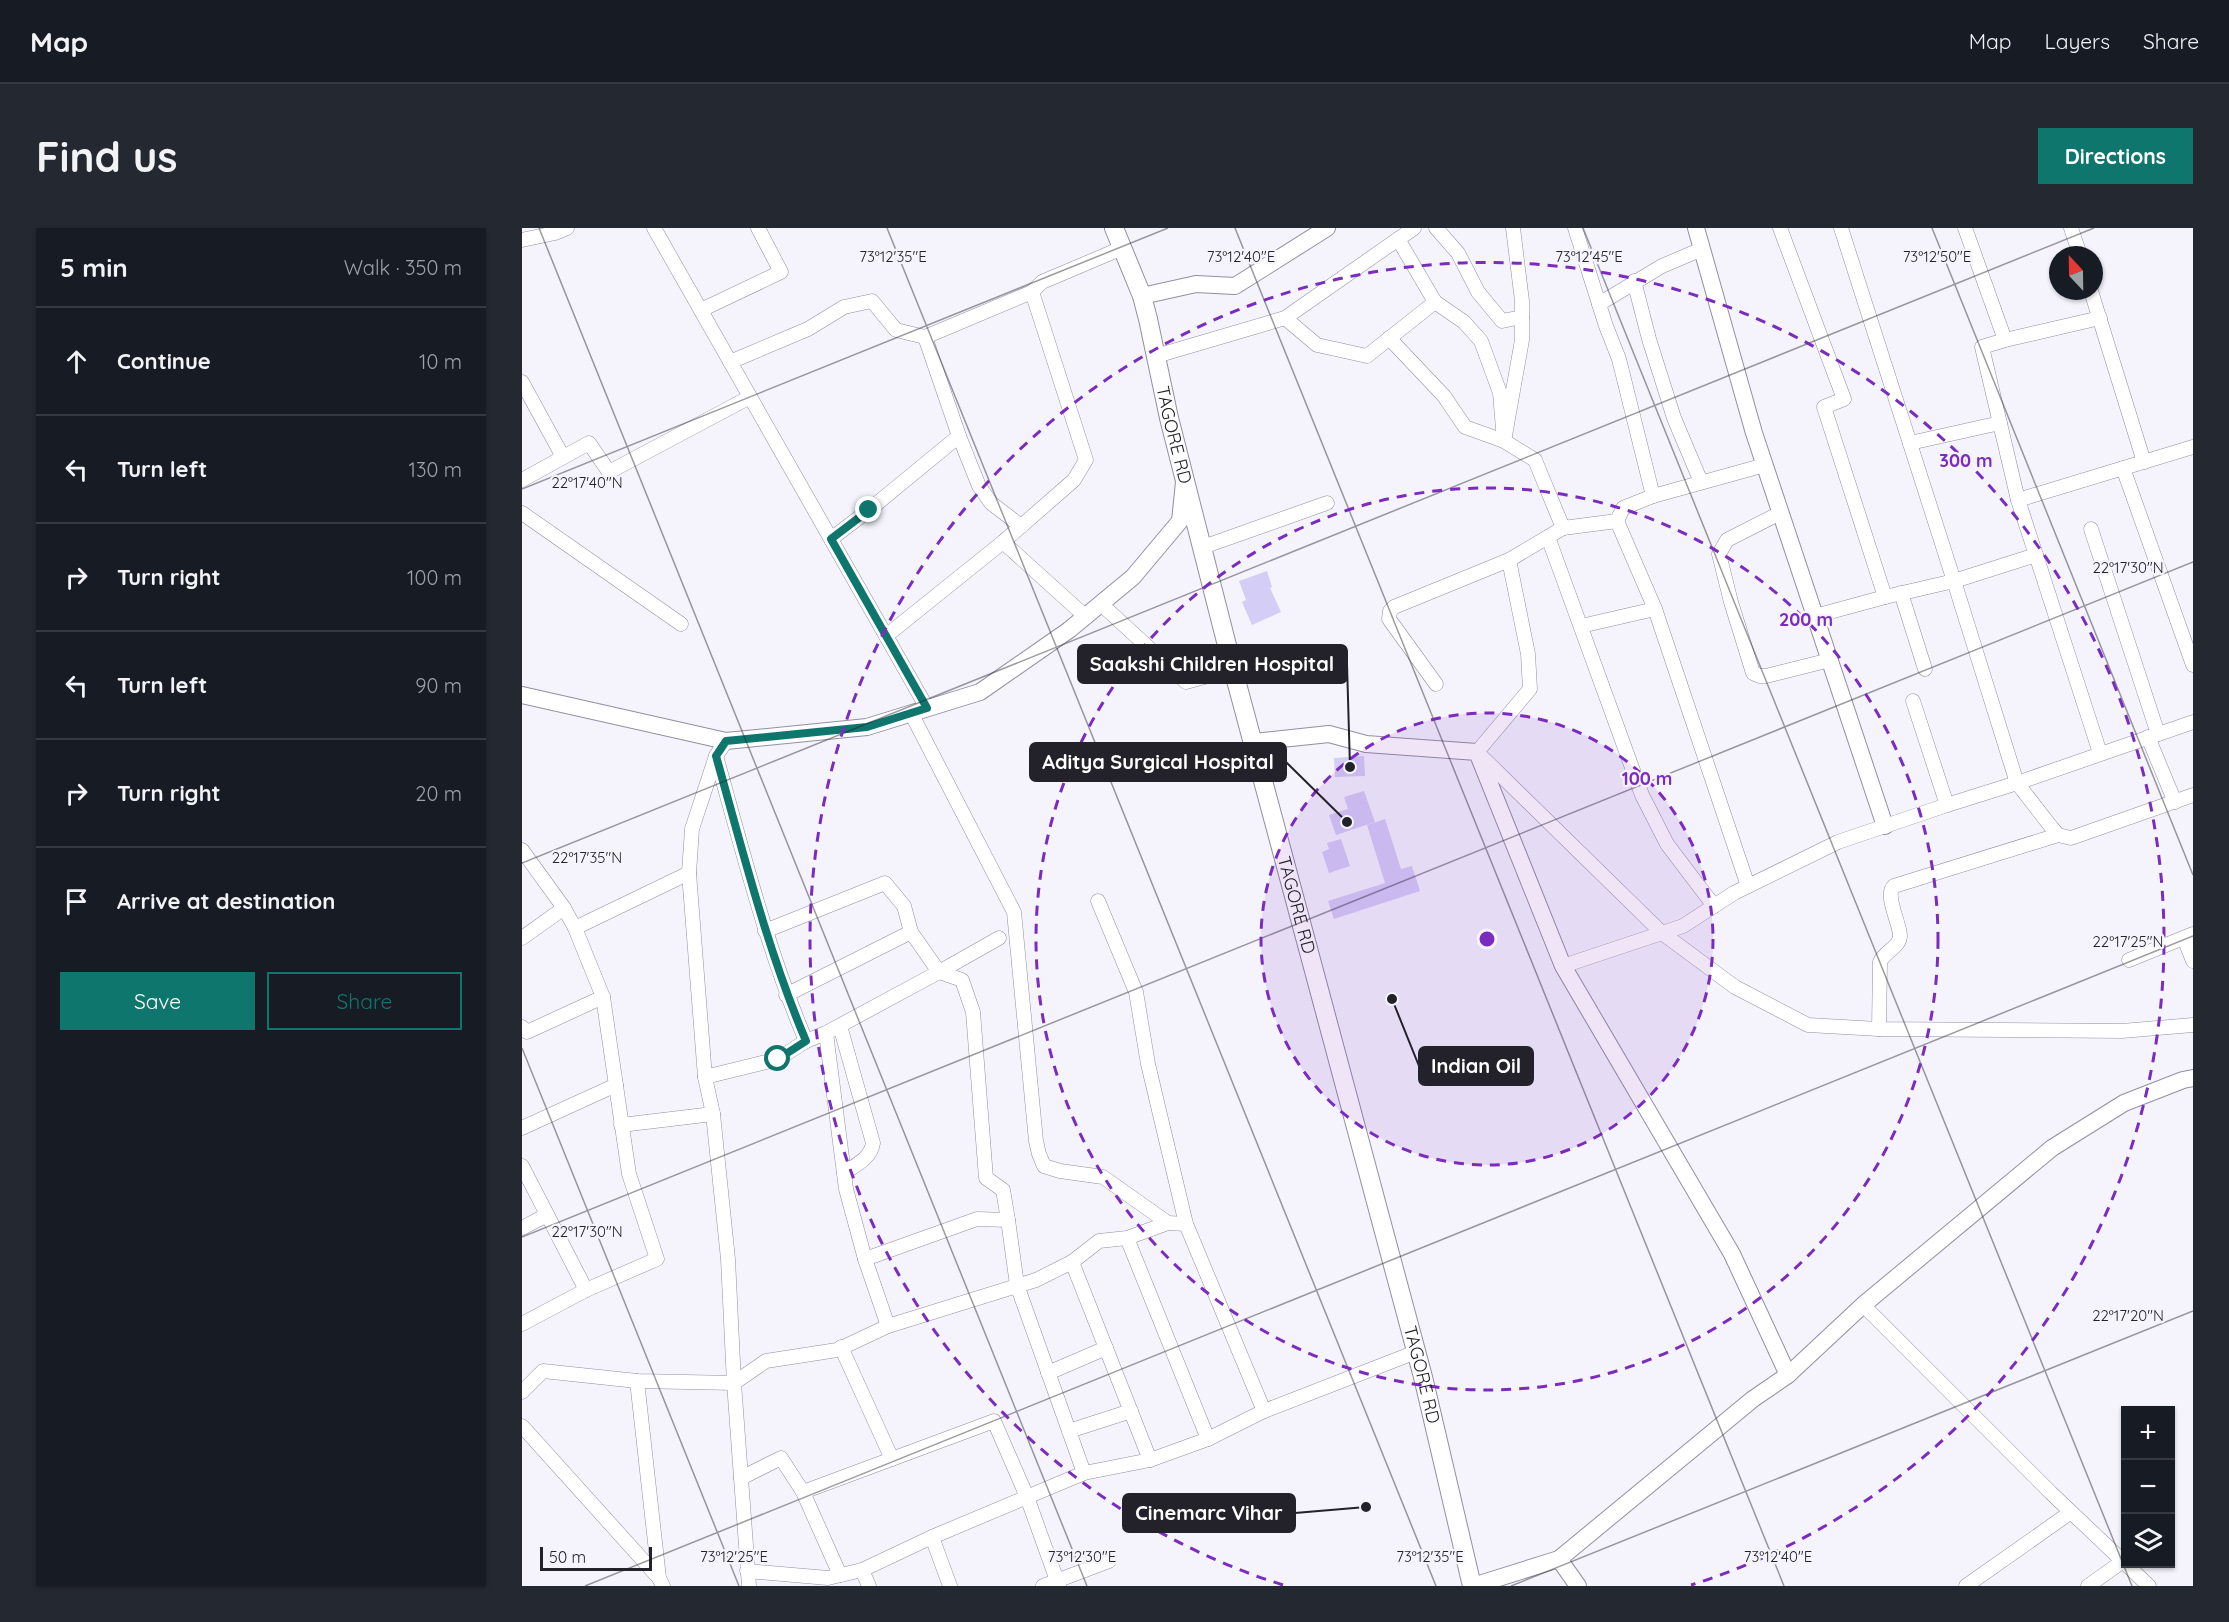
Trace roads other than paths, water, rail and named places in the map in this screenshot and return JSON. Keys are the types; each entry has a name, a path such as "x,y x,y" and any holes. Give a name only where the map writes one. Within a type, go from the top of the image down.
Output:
{"main road":[{"name":"TAGORE RD","path":"1114,228 1142,296 1169,418 1233,669 1416,1352 1472,1586"}],"street":[{"path":"522,240 567,228"},
{"path":"654,228 886,636 1014,912 1036,1141 1044,1166 1060,1171 1103,1177 1168,1223"},
{"path":"701,310 781,272 758,228"},
{"path":"1142,296 1196,284 1235,286 1328,228"},
{"path":"1156,356 1285,318 1414,228"},
{"path":"1436,228 1458,253 1478,292 1502,321 1522,317"},
{"path":"1504,441 1522,340 1522,301 1513,228"},
{"path":"1575,228 1619,359 1653,496"},
{"path":"1696,228 1780,513 1885,826"},
{"path":"1780,228 1844,399 1824,407 1885,597"},
{"path":"1841,228 2017,783 2058,834 2071,838 2193,795"},
{"path":"1965,228 2005,340"},
{"path":"2071,228 2077,246"},
{"path":"1398,239 1435,302 1464,322 1481,341 1500,393 1504,441"},
{"path":"730,363 807,329 844,307 872,301 896,330 925,337 1032,292 1042,282 1122,248"},
{"path":"1599,304 1662,266 1702,249"},
{"path":"1634,281 1649,339 1674,418 1701,483"},
{"path":"886,636 1004,542 1074,480 1086,460 1032,292"},
{"path":"2094,300 2144,462"},
{"path":"1285,318 1317,345 1367,356 1435,302"},
{"path":"2100,318 1982,347 2018,500 2100,753"},
{"path":"925,337 979,486 991,502 1021,526"},
{"path":"1389,338 1444,396 1465,427 1504,441 1535,460 1563,528"},
{"path":"522,382 563,457"},
{"path":"522,480 589,443 609,472 750,397"},
{"path":"1910,443 2000,423"},
{"path":"831,539 959,436"},
{"path":"2018,500 2193,447"},
{"path":"1748,886 1655,609 1617,521 1623,508 1653,496 1765,465"},
{"path":"2123,468 2193,665"},
{"path":"522,695 726,741 867,727 980,692 1086,616 1133,577 1180,521 1185,477"},
{"path":"1203,548 1327,503"},
{"path":"522,513 681,624"},
{"path":"1780,513 1727,540 1719,554 1753,673 1766,676 1830,660"},
{"path":"1436,684 1389,619 1390,611 1394,607 1509,560 1563,528 1617,521"},
{"path":"2091,529 2175,802"},
{"path":"1548,537 1642,795 1667,844 1714,906"},
{"path":"1004,542 1086,616"},
{"path":"1815,616 1954,581 2036,555"},
{"path":"1477,752 1530,689 1528,654 1509,560"},
{"path":"1901,593 1925,669"},
{"path":"1101,604 1186,682 1233,669"},
{"path":"1581,626 1655,609"},
{"path":"1913,701 1947,804"},
{"path":"1563,966 1683,926 1748,886 1838,842 2193,722"},
{"path":"1254,742 1329,734 1366,744 1477,752 1662,933 1735,987 1808,1025 1879,1029 2122,1030 2193,1025"},
{"path":"726,741 716,756 692,829 689,873 705,1077 712,1114 728,1259 734,1383 749,1586"},
{"path":"1477,752 1563,966 1732,1254 1788,1375"},
{"path":"716,756 765,931 786,994 806,1041"},
{"path":"1879,1029 1880,962 1882,956 1897,944 1900,937 1889,894 1890,890 1894,886 2058,834"},
{"path":"522,850 564,908 575,928 603,997 629,1174 657,1259 586,1290 522,1324"},
{"path":"575,928 689,873"},
{"path":"765,931 885,883 904,906 911,932 939,972 962,980 973,1012 986,1178 1003,1190 1017,1285 1084,1473"},
{"path":"1098,901 1136,992 1148,1064 1186,1224 1264,1411"},
{"path":"522,938 564,908"},
{"path":"786,994 911,932"},
{"path":"2129,960 2189,936 2193,961"},
{"path":"705,1077 778,1059 806,1041 840,1026 999,938"},
{"path":"524,1031 603,997"},
{"path":"840,1026 873,1143 872,1150 867,1156 844,1173"},
{"path":"826,1033 846,1190 888,1326"},
{"path":"1472,1586 1559,1559 1753,1399 1788,1375 1863,1305 2052,1148 2124,1104 2193,1078"},
{"path":"522,1128 616,1085"},
{"path":"621,1125 712,1114"},
{"path":"522,1166 586,1290"},
{"path":"522,1228 547,1215"},
{"path":"866,1259 977,1219 1008,1220"},
{"path":"522,1392 543,1371 637,1381 734,1383 766,1361 837,1350 888,1326 1036,1280 1072,1262 1099,1240 1127,1238 1168,1223 1186,1224"},
{"path":"1127,1238 1208,1439"},
{"path":"1072,1262 1150,1460"},
{"path":"1863,1305 2121,1559"},
{"path":"841,1347 892,1459"},
{"path":"1048,1373 1106,1348"},
{"path":"747,1571 828,1578 862,1570 932,1537 1084,1473 1150,1460 1208,1439 1264,1411 1416,1352"},
{"path":"637,1381 661,1582"},
{"path":"1069,1431 1131,1411"},
{"path":"803,1492 994,1420 1027,1497 1052,1584 1109,1560"},
{"path":"522,1425 661,1582"},
{"path":"741,1478 781,1458 803,1492 840,1575"},
{"path":"1966,1586 2071,1512"},
{"path":"932,1537 950,1586"},
{"path":"1559,1559 1578,1586"},
{"path":"2088,1586 2121,1562"},
{"path":"2130,1568 2149,1586"},
{"path":"862,1570 868,1586"}],"place":[{"name":"Saakshi Children Hospital","path":"1350,767"},
{"name":"Aditya Surgical Hospital","path":"1347,822"},
{"name":"Indian Oil","path":"1392,999"},
{"name":"Cinemarc Vihar","path":"1366,1507"}]}
